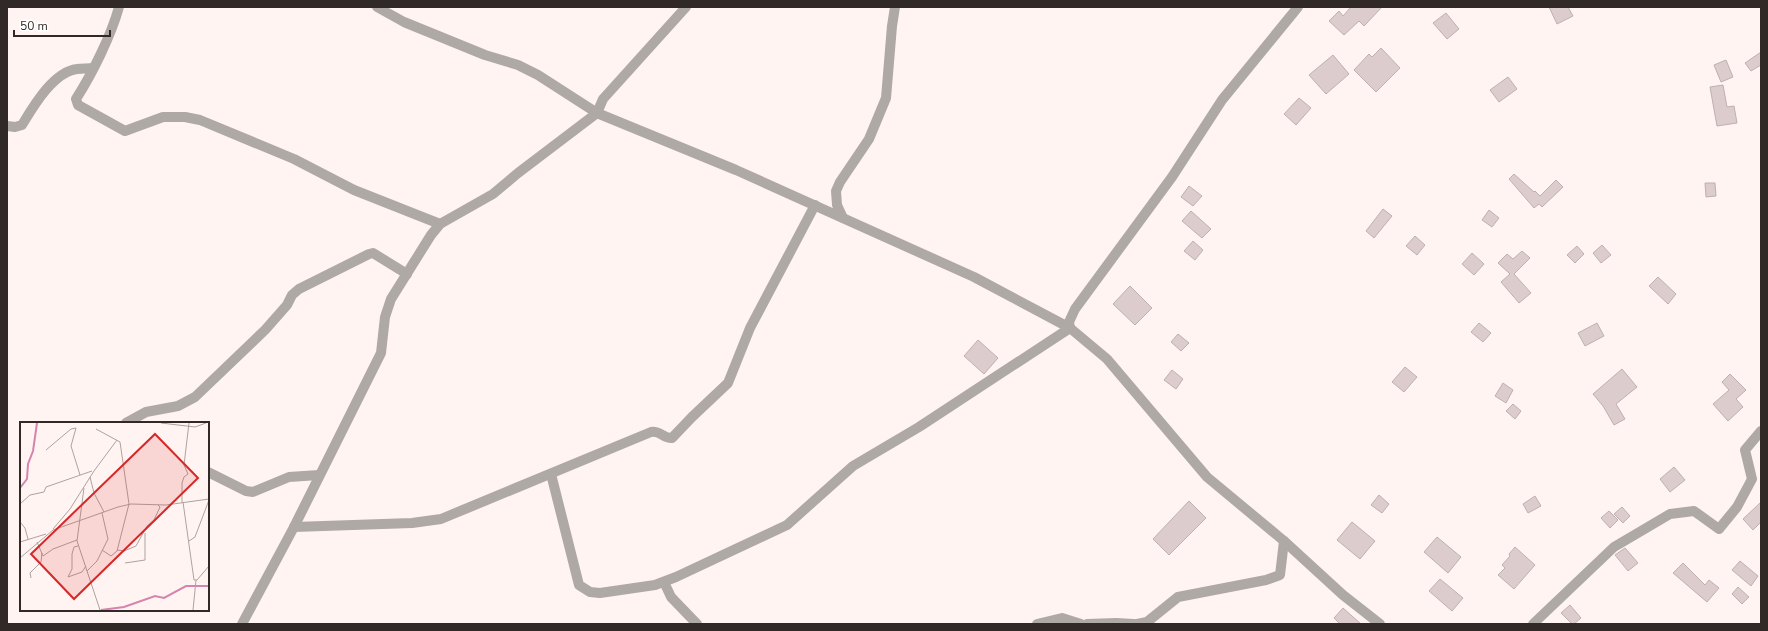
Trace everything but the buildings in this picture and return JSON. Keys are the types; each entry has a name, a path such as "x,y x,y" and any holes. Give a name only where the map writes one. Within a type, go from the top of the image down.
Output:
{"street":[{"path":"119,7 115,22 90,76 76,99 78,105 122,130 128,130 163,117 185,116 200,120 294,159 354,190 440,224"},
{"path":"377,7 404,22 485,54 518,65 538,75 598,113 736,170 974,277 1070,328 1107,359 1207,477 1284,540 1343,595 1380,624"},
{"path":"242,624 294,527 381,353 385,316 391,299 431,235 440,224 493,194 518,173 598,113 603,98 686,7"},
{"path":"843,218 837,205 836,191 840,182 869,139 886,98 895,7"},
{"path":"1070,328 1069,322 1075,309 1172,177 1222,100 1298,7"},
{"path":"7,126 15,127 22,125 42,92 55,81 76,69 93,68"},
{"path":"294,527 412,523 440,519 651,432 659,432 666,437 672,438 728,383 750,328 815,206"},
{"path":"128,422 146,412 178,406 195,397 265,330 287,305 292,295 299,289 373,253 407,274"},
{"path":"550,474 579,585 590,592 600,593 616,592 664,582 787,526 853,466 919,427 1070,328"},
{"path":"1533,624 1614,547 1670,514 1694,512 1719,530 1737,507 1752,479 1745,450 1761,431"},
{"path":"209,472 246,491 253,492 289,477 319,475"},
{"path":"1087,624 1116,622 1135,624 1147,622 1178,598 1280,576 1284,540"},
{"path":"664,582 671,597 697,624"},
{"path":"1037,624 1062,618 1081,624"}]}
